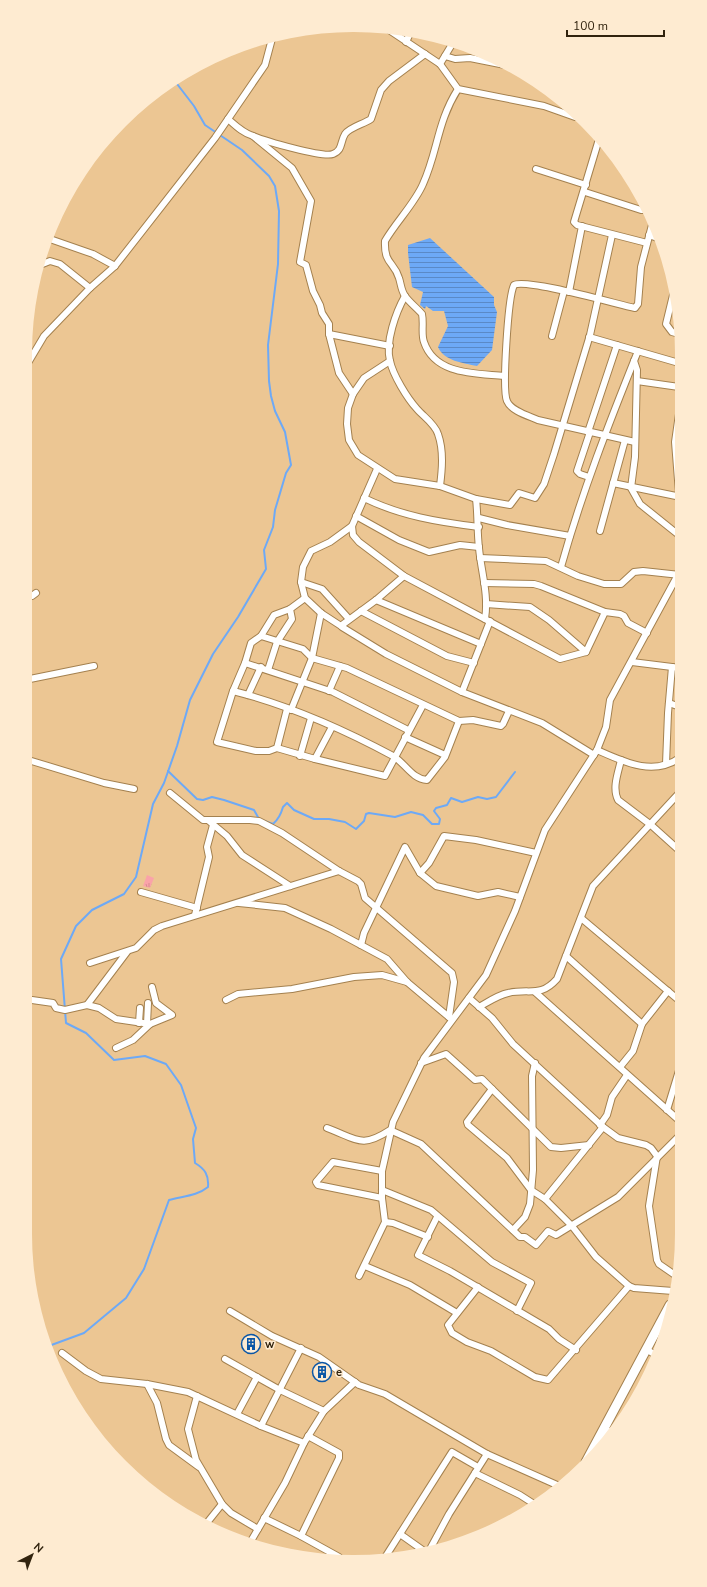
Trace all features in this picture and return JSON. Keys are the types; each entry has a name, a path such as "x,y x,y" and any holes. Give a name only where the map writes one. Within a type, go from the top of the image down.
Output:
{"street":[{"path":"396,35 440,64 458,89 563,110"},
{"path":"406,42 408,37"},
{"path":"32,356 44,336 90,288 115,266 215,138 265,65 271,43"},
{"path":"440,64 450,47"},
{"path":"253,136 326,156 332,154 340,148 344,135 348,131 371,119 381,90 425,54"},
{"path":"445,56 455,59 470,58 489,62"},
{"path":"458,89 448,104 442,118 431,165 423,186 385,240 387,260 399,277 405,296 422,314 424,341 439,364 448,368 504,376"},
{"path":"228,119 240,129 253,136 292,168 311,201 300,262 306,265 313,291 322,313 329,324 329,334 339,373 353,394"},
{"path":"597,145 574,219 577,225 647,243"},
{"path":"536,169 641,210"},
{"path":"552,336 567,291 582,226"},
{"path":"635,442 538,420 525,415 508,405 504,392 504,376 514,285 517,283 567,291 635,308 637,306 641,267 651,229"},
{"path":"390,361 364,378 353,394 348,408 349,440 358,455 395,479 440,486 476,499 510,505 518,493 533,498 537,497 544,484 554,454 589,337 599,300 612,234"},
{"path":"649,235 653,237"},
{"path":"53,240 93,254 115,266"},
{"path":"45,263 50,261 60,264 90,288"},
{"path":"405,296 396,316 390,346 390,361 409,398 438,434 443,463 440,486"},
{"path":"671,304 666,324 674,333"},
{"path":"329,334 390,346"},
{"path":"589,337 675,362"},
{"path":"589,477 580,474 577,471 617,345"},
{"path":"561,567 589,477 638,351"},
{"path":"634,361 637,370 637,381 635,442 631,488 640,504 675,532"},
{"path":"637,381 675,386"},
{"path":"600,531 625,440"},
{"path":"378,469 352,526 353,535 359,542 404,576 560,660 586,652 605,612"},
{"path":"612,483 675,496"},
{"path":"364,498 402,514 436,522 479,527"},
{"path":"462,692 481,644 487,620 479,547 479,518 476,499"},
{"path":"356,516 399,540 429,552 460,545 479,547"},
{"path":"479,518 513,526 570,536"},
{"path":"352,526 330,542 310,551 303,567 301,582 305,598 320,613 386,654 462,692 548,726 596,753 636,766 666,764 675,761"},
{"path":"480,558 546,562 591,580 604,584 616,585 621,584 634,572 675,573"},
{"path":"341,626 376,600 404,576"},
{"path":"359,1276 385,1222 382,1198 382,1171 390,1130 422,1063 451,1018 469,998 486,975 520,897 548,823 596,753 606,727 610,700 675,580"},
{"path":"301,582 322,589 349,619"},
{"path":"484,583 534,584 605,612 620,614 624,616 628,623 647,633"},
{"path":"32,596 36,593"},
{"path":"305,598 290,608 274,615 265,627 261,636 251,643 245,663 233,691 218,742 256,751 269,751 277,748 300,756 385,776 408,730 423,705"},
{"path":"376,600 481,644"},
{"path":"486,604 530,608 549,620 586,652"},
{"path":"268,670 277,642 292,619 290,608"},
{"path":"361,611 447,656 474,662"},
{"path":"277,748 289,710 312,658 320,613"},
{"path":"261,636 303,649 312,658 340,666 458,721 473,720 500,726 503,724 509,711"},
{"path":"632,662 675,667"},
{"path":"245,663 329,691 408,730"},
{"path":"32,679 94,666"},
{"path":"329,691 340,666"},
{"path":"666,764 672,667"},
{"path":"248,695 261,668"},
{"path":"233,691 248,695 332,727 394,757 421,780 427,780 445,755 458,721"},
{"path":"669,703 675,705"},
{"path":"300,756 311,718"},
{"path":"315,759 332,727"},
{"path":"405,737 445,755"},
{"path":"621,760 616,795 618,800 651,824 675,846"},
{"path":"32,761 104,784 134,789"},
{"path":"170,793 227,836 242,855 290,886"},
{"path":"479,1007 509,993 535,992 549,988 557,978 592,886 675,798"},
{"path":"211,823 244,819 258,821 282,833 361,884 365,898 452,973 454,982 451,1018"},
{"path":"195,916 209,857 207,847 211,823"},
{"path":"420,873 429,863 444,836 476,840 536,853"},
{"path":"361,945 364,933 404,847 407,848 420,873 430,883 439,888 478,896 498,892 520,897"},
{"path":"90,963 127,952 140,946 154,930 162,926 339,871"},
{"path":"141,892 197,908"},
{"path":"236,903 285,908 331,929 361,945 387,959 407,982 451,1018"},
{"path":"581,918 675,997"},
{"path":"87,1005 127,952"},
{"path":"566,956 642,1024"},
{"path":"226,1000 238,994 292,989 354,977 382,975 407,982"},
{"path":"116,1048 133,1040 148,1024 172,1015 156,1003 152,987"},
{"path":"620,1068 633,1051 642,1024 668,991"},
{"path":"535,992 675,1117"},
{"path":"469,998 496,1022 513,1044 602,1126 618,1138 646,1145 658,1156"},
{"path":"32,1000 53,1003 56,1008 65,1010 87,1005 99,1008 116,1019 148,1024"},
{"path":"148,1003 148,1024"},
{"path":"139,1023 140,1008"},
{"path":"422,1063 446,1054 475,1080 482,1079 551,1147 555,1148 589,1145"},
{"path":"513,1230 529,1211 533,1170 532,1076 535,1063"},
{"path":"545,1199 589,1145 602,1126 612,1097 627,1075"},
{"path":"667,1110 675,1085"},
{"path":"492,1089 466,1124 507,1158 531,1190 545,1199 572,1226 596,1257 629,1286 634,1288 670,1291"},
{"path":"327,1128 364,1142 375,1140 390,1130"},
{"path":"390,1130 421,1144 513,1230 520,1236 525,1237 536,1245 548,1231 556,1235 618,1197 675,1140"},
{"path":"658,1156 650,1196 650,1216 658,1262 672,1274"},
{"path":"382,1171 333,1162 316,1182 318,1185 382,1198"},
{"path":"382,1190 431,1210 437,1217 492,1262 531,1283 517,1311"},
{"path":"437,1217 428,1238 418,1255 478,1287 549,1329 559,1339 576,1350"},
{"path":"385,1222 393,1223 428,1238"},
{"path":"365,1266 410,1284 456,1313"},
{"path":"478,1287 448,1325 452,1333 467,1342 491,1351 544,1380 551,1378 629,1286"},
{"path":"230,1311 272,1336 301,1348 327,1362 355,1382 385,1394 487,1454 555,1484"},
{"path":"595,1445 664,1316"},
{"path":"262,1426 301,1348"},
{"path":"647,1348 653,1352"},
{"path":"62,1353 86,1371 101,1379 147,1384 179,1390 197,1396 262,1426 304,1443"},
{"path":"225,1359 280,1390 324,1410"},
{"path":"237,1414 257,1377"},
{"path":"252,1538 288,1477 304,1443 324,1410 355,1382"},
{"path":"147,1384 157,1403 166,1439 169,1445 200,1468"},
{"path":"197,1396 188,1429 200,1468 222,1504 231,1513 258,1529"},
{"path":"603,1430 607,1431"},
{"path":"301,1536 340,1458 339,1453 308,1436"},
{"path":"388,1553 452,1452 477,1470 531,1502"},
{"path":"432,1545 449,1514 487,1454"},
{"path":"209,1521 222,1504"},
{"path":"264,1518 334,1554"},
{"path":"400,1534 420,1548"}],"green space":[{"path":"147,875 154,878 150,888 143,886"}],"water":[{"path":"430,238 494,297 494,305 497,312 492,350 477,366 454,361 441,352 438,347 448,326 444,311 433,311 426,306 425,309 420,305 423,292 412,287 408,245"}],"waterway":[{"path":"52,1345 84,1333 126,1298 144,1269 169,1200 195,1194 208,1187 206,1173 195,1163 193,1139 196,1128 181,1085 166,1064 145,1056 114,1060 86,1033 66,1023 61,959 76,926 92,910 124,894 136,877 153,804 164,783 177,746 190,700 213,654 238,617 266,569 264,550 273,527 275,510 286,473 291,465 285,432 275,411 269,381 268,345 278,264 279,211 275,186 269,176 242,150 205,125 194,106 177,84"},
{"path":"168,771 197,799 203,800 212,797 224,800 254,810 259,819 273,824 287,803 294,810 314,819 329,819 345,822 356,829 364,821 366,814 369,813 395,817 411,812 423,815 432,824 439,824 440,819 434,811 436,808 447,805 451,798 462,802 478,797 487,799 496,797 515,772"}],"place":[{"name":"w","path":"251,1344"},
{"name":"e","path":"322,1372"}]}
